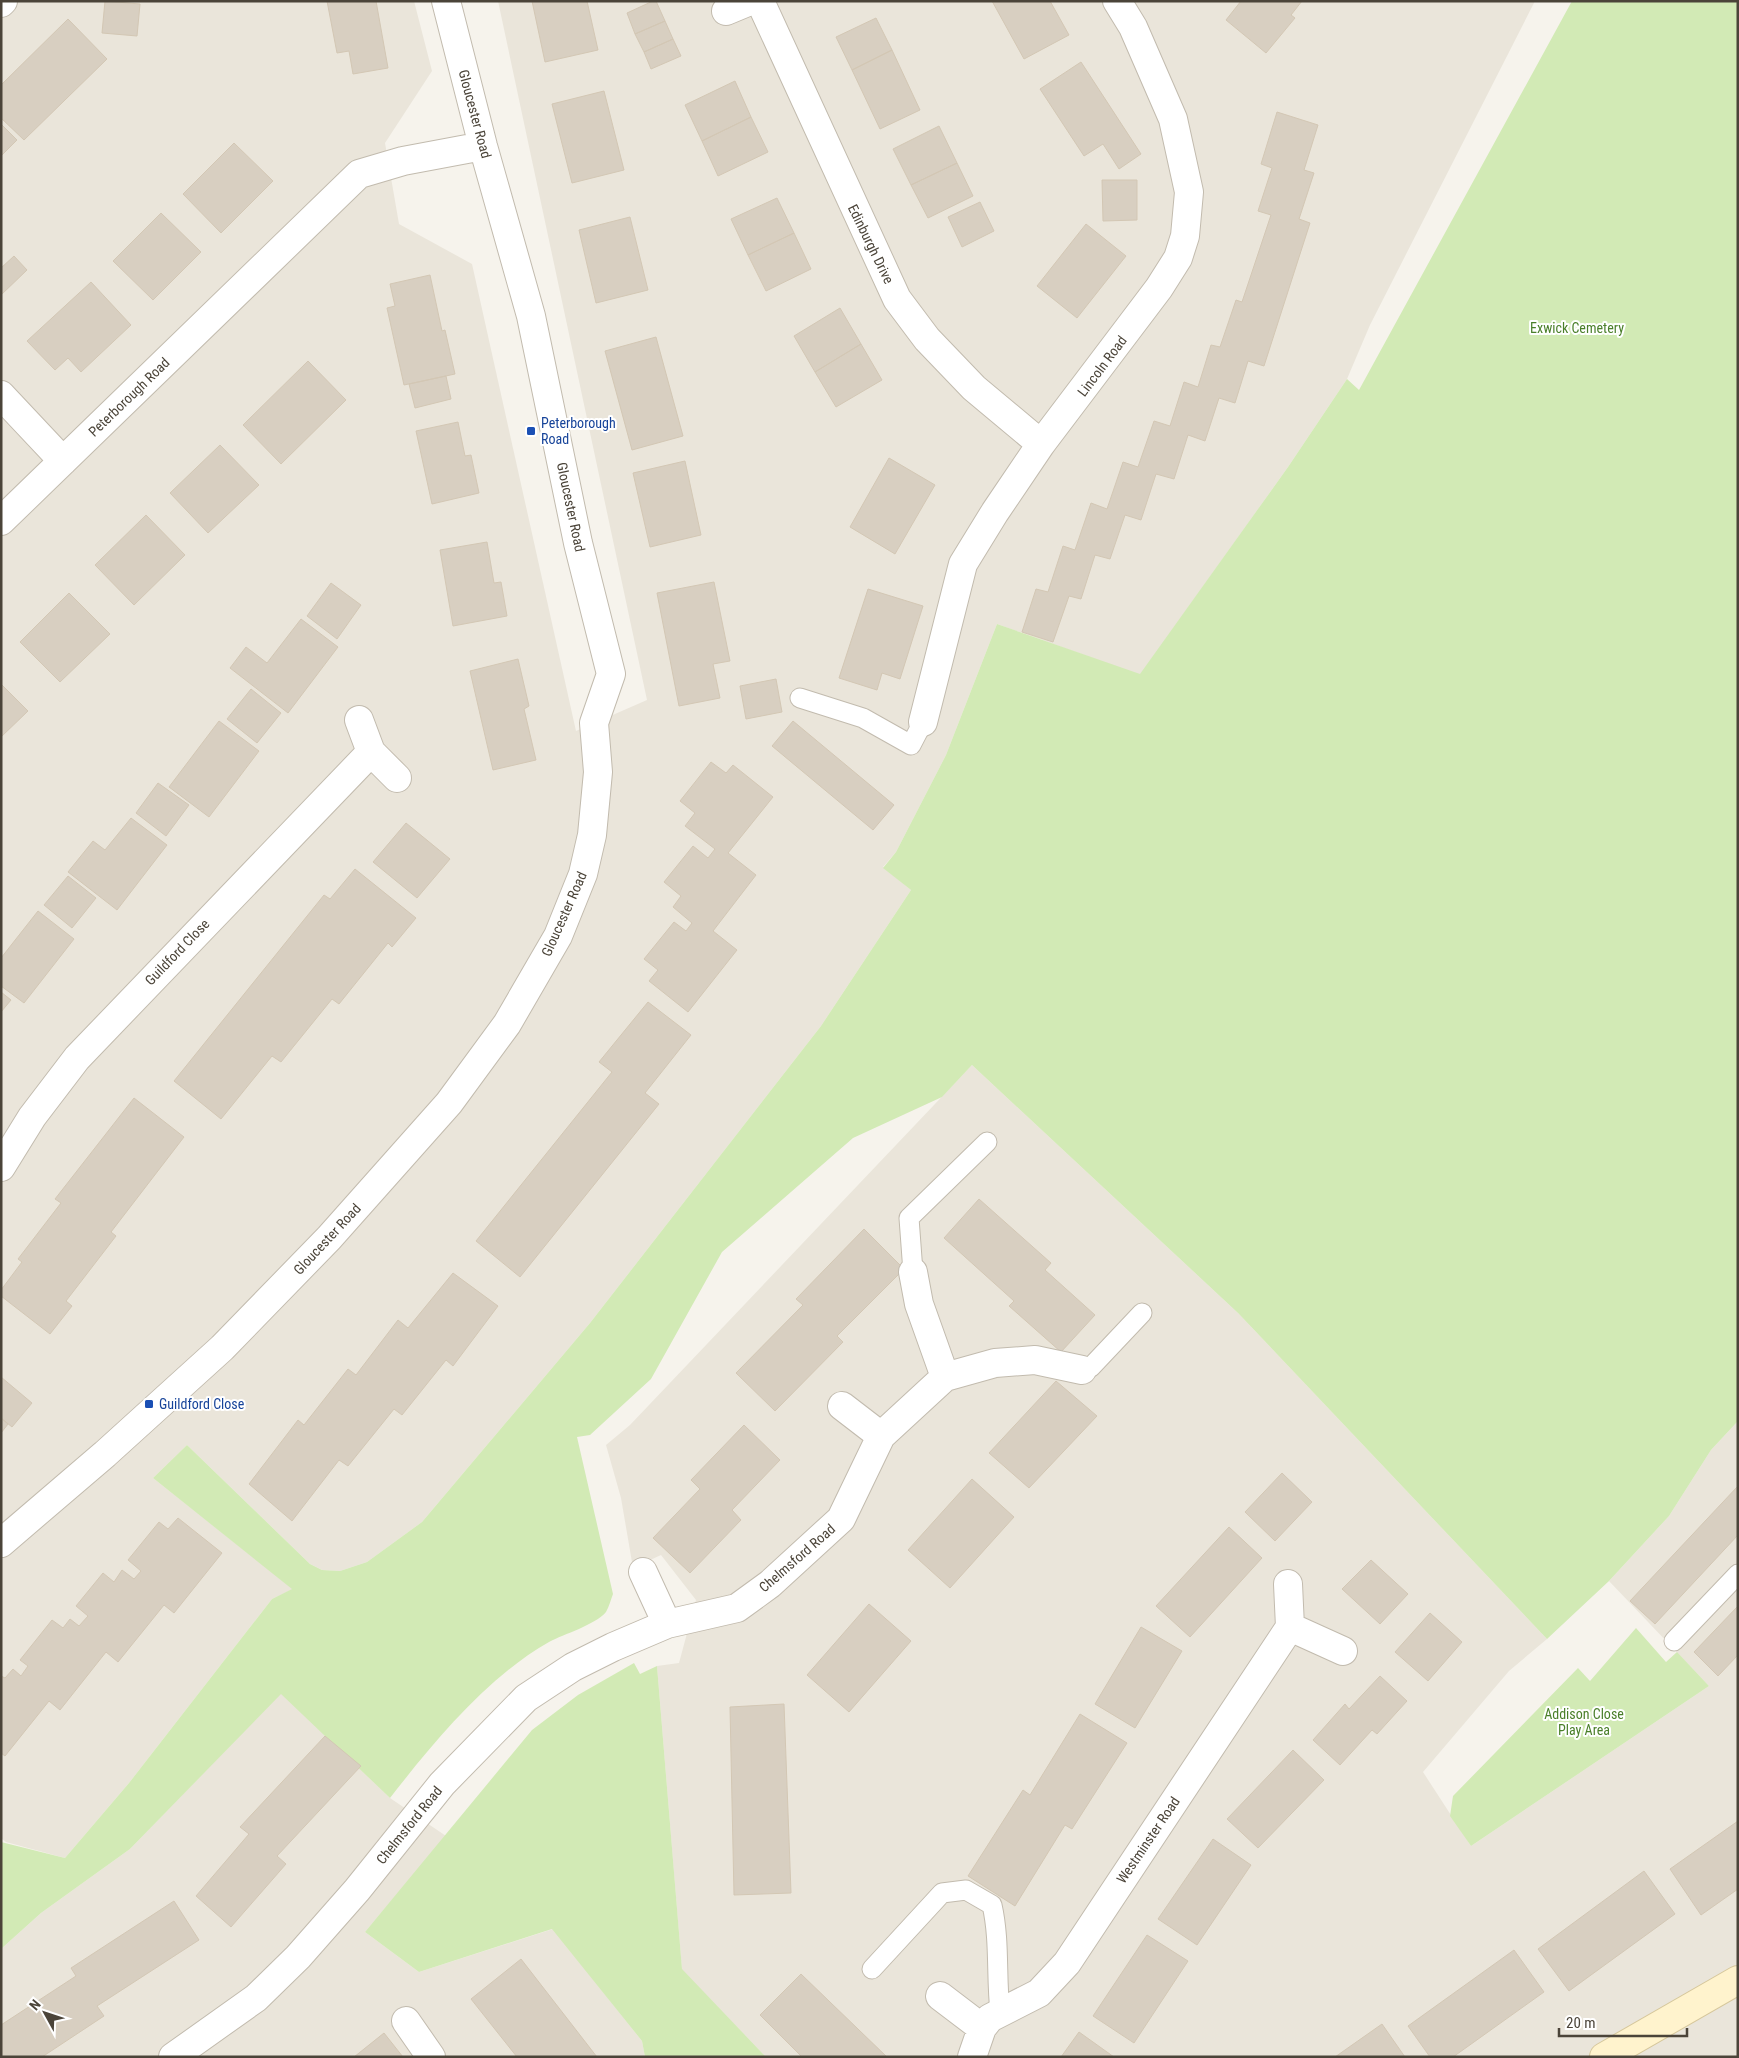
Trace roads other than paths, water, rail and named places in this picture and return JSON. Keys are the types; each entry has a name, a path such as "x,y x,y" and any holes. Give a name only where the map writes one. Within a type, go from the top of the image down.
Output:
{"street":[{"name":"Gloucester Road","path":"1,1543 119,1442 222,1348 330,1238 449,1103 507,1024 558,936 583,874 592,835 598,772 594,723 611,674 578,543 531,316 483,146 446,1"},
{"name":"Edinburgh Drive","path":"760,1 897,299 927,339 974,388 1041,444"},
{"name":"Lincoln Road","path":"923,722 963,564 995,512 1041,444 1088,385 1160,288 1178,258 1185,236 1189,192 1173,119 1133,27 1117,1"},
{"name":"Peterborough Road","path":"1,521 359,174 403,161 483,146"},
{"path":"1,396 63,461"},
{"path":"359,720 371,752 397,778"},
{"name":"Guildford Close","path":"1,1167 32,1117 77,1058 371,752"},
{"path":"913,1272 919,1304 945,1377"},
{"name":"Chelmsford Road","path":"173,2057 256,1998 298,1957 357,1890 442,1784 526,1698 573,1668 605,1651 667,1624 737,1608 770,1584 841,1519 881,1436 945,1377 995,1363 1035,1360 1082,1370"},
{"path":"842,1406 881,1436"},
{"path":"642,1572 667,1624"},
{"path":"1288,1584 1290,1628 1342,1651"},
{"name":"Westminster Road","path":"991,2020 1040,1993 1068,1963 1290,1628"},
{"path":"1604,2057 1738,1980"},
{"path":"940,1996 991,2020 972,2057"},
{"path":"406,2021 431,2057"}],"lane":[{"path":"800,698 863,718 911,745 923,722"},
{"path":"913,1272 909,1218 987,1142"},
{"path":"1082,1370 1091,1367 1142,1313"},
{"path":"1674,1641 1738,1574"},
{"path":"872,1969 942,1893 966,1890 992,1905 998,1929 996,1976 991,2020"}],"place":[{"name":"Peterborough Road","path":"531,431"},
{"name":"Guildford Close","path":"149,1404"}],"park label":[{"name":"Exwick Cemetery","path":"1577,328"},
{"name":"Addison Close Play Area","path":"1584,1722"}]}
